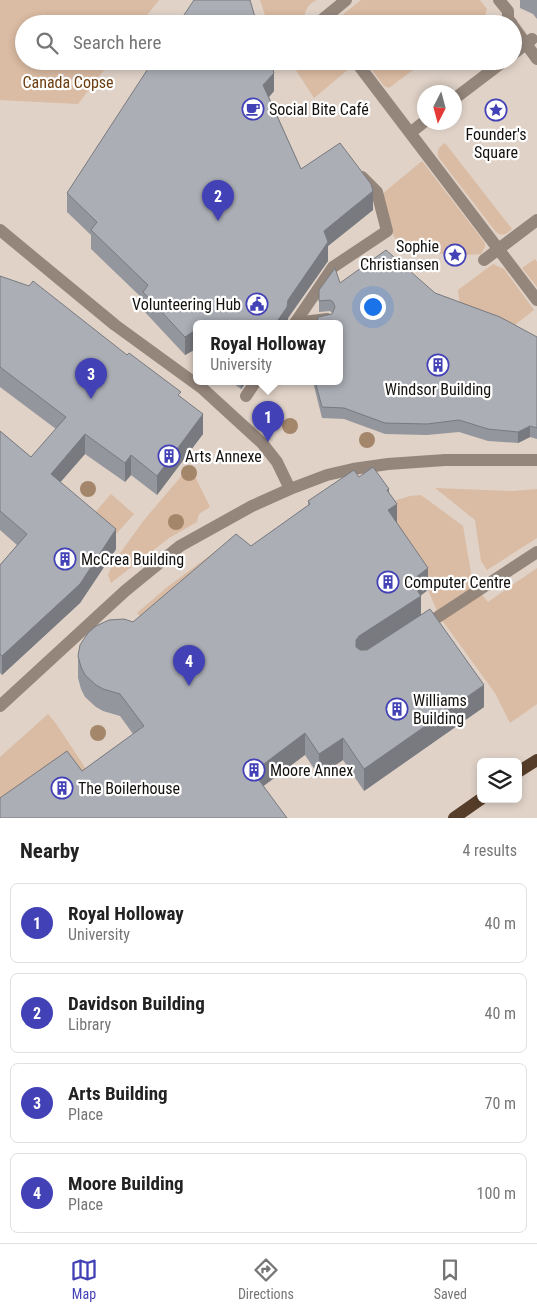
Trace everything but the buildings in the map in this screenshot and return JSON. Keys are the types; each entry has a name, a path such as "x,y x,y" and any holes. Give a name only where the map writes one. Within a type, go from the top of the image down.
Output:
{"main road":[{"path":"522,769 537,760"},
{"path":"454,818 477,802"}],"street":[{"path":"328,15 346,0"},
{"path":"499,0 508,11 508,15"},
{"path":"522,35 529,42 537,59"},
{"path":"522,47 529,42"},
{"path":"358,70 410,132 537,300"},
{"path":"462,93 492,70"},
{"path":"410,132 417,127"},
{"path":"298,320 333,267 360,256 390,236 377,192 362,177"},
{"path":"484,260 537,220"},
{"path":"0,230 115,325 193,382"},
{"path":"319,320 327,319"},
{"path":"198,385 262,443 277,462 290,489"},
{"path":"246,396 253,385"},
{"path":"0,706 125,591 180,546 252,506 327,475 388,464 446,460 537,460"},
{"path":"411,634 537,552"}],"shaded area":[{"path":"0,0 537,0 537,818 0,818"}],"green space":[{"name":"Canada Copse","path":"0,0 159,0 147,15 15,15 15,70 104,70 78,104 0,100"},
{"path":"260,0 317,0 306,9 305,15 265,15"},
{"path":"361,0 480,0 487,9 485,15 342,15"},
{"path":"296,70 348,70 314,98"},
{"path":"372,70 413,70 389,88 384,86"},
{"path":"445,143 512,229 508,232 503,235 496,232 439,158 439,149"},
{"path":"422,161 485,243 481,254 451,256 401,244 394,237 381,195"},
{"path":"535,259 537,262 537,287 522,268"},
{"path":"493,264 504,269 534,310 516,324 514,329 460,307 458,290"},
{"path":"190,466 210,507 199,514 197,522 169,538 111,583 108,575 113,563 144,520"},
{"path":"435,488 513,491 537,489 537,538 487,570 481,561 475,520"},
{"path":"111,494 134,514 109,542 86,523"},
{"path":"421,495 463,526 473,584 488,602 537,568 537,704 510,723 495,693 439,616 428,590 384,504 410,496"},
{"path":"213,553 215,555 146,624 137,613 166,588"},
{"path":"48,714 92,778 0,818 0,757"}],"place":[{"name":"Social Bite Café","path":"253,109"},
{"name":"Founder's Square","path":"496,110"},
{"name":"Davidson Building","path":"218,221"},
{"name":"Sophie Christiansen","path":"455,255"},
{"name":"Volunteering Hub","path":"257,304"},
{"name":"Windsor Building","path":"438,365"},
{"name":"Arts Building","path":"91,399"},
{"name":"Royal Holloway","path":"268,442"},
{"name":"Arts Annexe","path":"169,456"},
{"name":"McCrea Building","path":"65,559"},
{"name":"Computer Centre","path":"388,582"},
{"name":"Moore Building","path":"189,686"},
{"name":"Williams Building","path":"397,709"},
{"name":"Moore Annex","path":"254,770"},
{"name":"The Boilerhouse","path":"62,788"}]}
